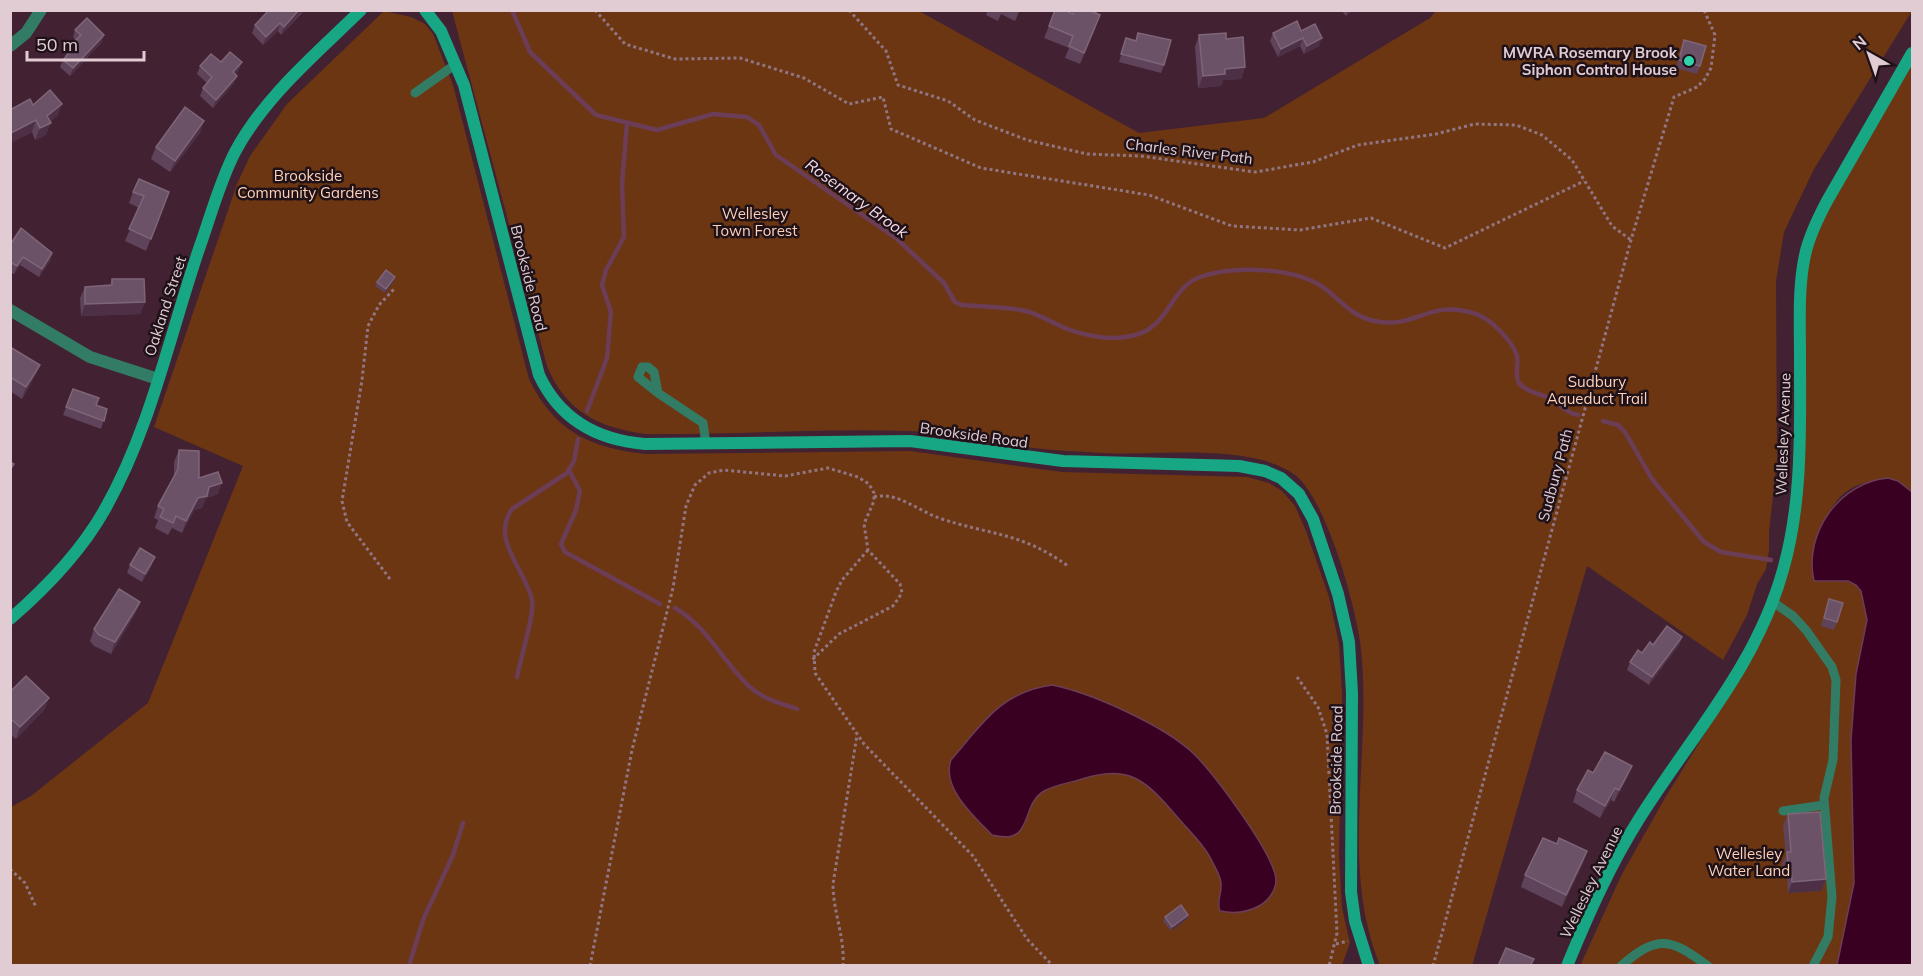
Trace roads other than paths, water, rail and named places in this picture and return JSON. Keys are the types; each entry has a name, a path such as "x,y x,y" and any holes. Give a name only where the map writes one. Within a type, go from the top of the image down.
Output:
{"street":[{"path":"10,46 26,33 41,10"},
{"name":"Oakland Street","path":"10,619 65,565 105,510 133,449 216,199 237,149 273,98 361,10"},
{"name":"Brookside Road","path":"425,10 441,31"},
{"name":"Brookside Road","path":"436,10 441,31 456,64 469,105 535,362 549,394 576,422 605,437 645,444 924,442 1073,462 1239,466 1265,471 1288,483 1299,494 1312,519 1338,594 1348,634 1352,693 1351,892 1354,921 1369,966"},
{"name":"Wellesley Avenue","path":"1567,966 1594,902 1632,830 1729,690 1750,654 1773,603 1792,534 1800,465 1800,327 1805,256 1814,226 1827,201 1912,53"},
{"path":"10,310 90,357 158,379"}],"lane":[{"path":"415,93 456,64"},
{"path":"658,393 700,420 704,426 706,444"},
{"path":"1773,603 1800,623 1834,673 1833,751 1824,805 1833,897 1827,937 1813,966"},
{"path":"1783,811 1824,805"},
{"path":"1621,966 1649,945 1664,942 1686,950 1708,966"}],"waterway":[{"name":"Rosemary Brook","path":"512,10 530,52 596,115 657,130 713,114 747,117 759,125 776,155 897,239 944,283 955,302 962,305 1027,311 1073,331 1118,338 1140,333 1151,327 1181,291 1200,277 1214,273 1247,270 1283,273 1315,282 1351,311 1364,318 1380,322 1393,323 1446,310 1479,315 1499,330 1510,343 1517,356 1519,383 1578,415"},
{"path":"587,411 607,358 611,312 602,285 606,270 624,237 622,184 627,123"},
{"name":"Rosemary Brook","path":"1603,421 1618,425 1625,432 1652,479 1704,542 1721,552 1771,560"},
{"path":"517,677 529,626 532,600 507,544 506,521 512,509 567,473 574,461 578,439"},
{"path":"569,470 580,491 576,510 561,544 565,552 660,604"},
{"path":"675,608 706,634 750,687 766,698 797,709"},
{"path":"409,966 423,920 453,855 463,823"}],"place":[{"name":"MWRA Rosemary Brook Siphon Control House","path":"1689,61"}],"park label":[{"name":"Brookside Community Gardens","path":"308,184"},
{"name":"Wellesley Town Forest","path":"755,222"},
{"name":"Sudbury Aqueduct Trail","path":"1597,390"},
{"name":"Wellesley Water Land","path":"1749,862"}]}
